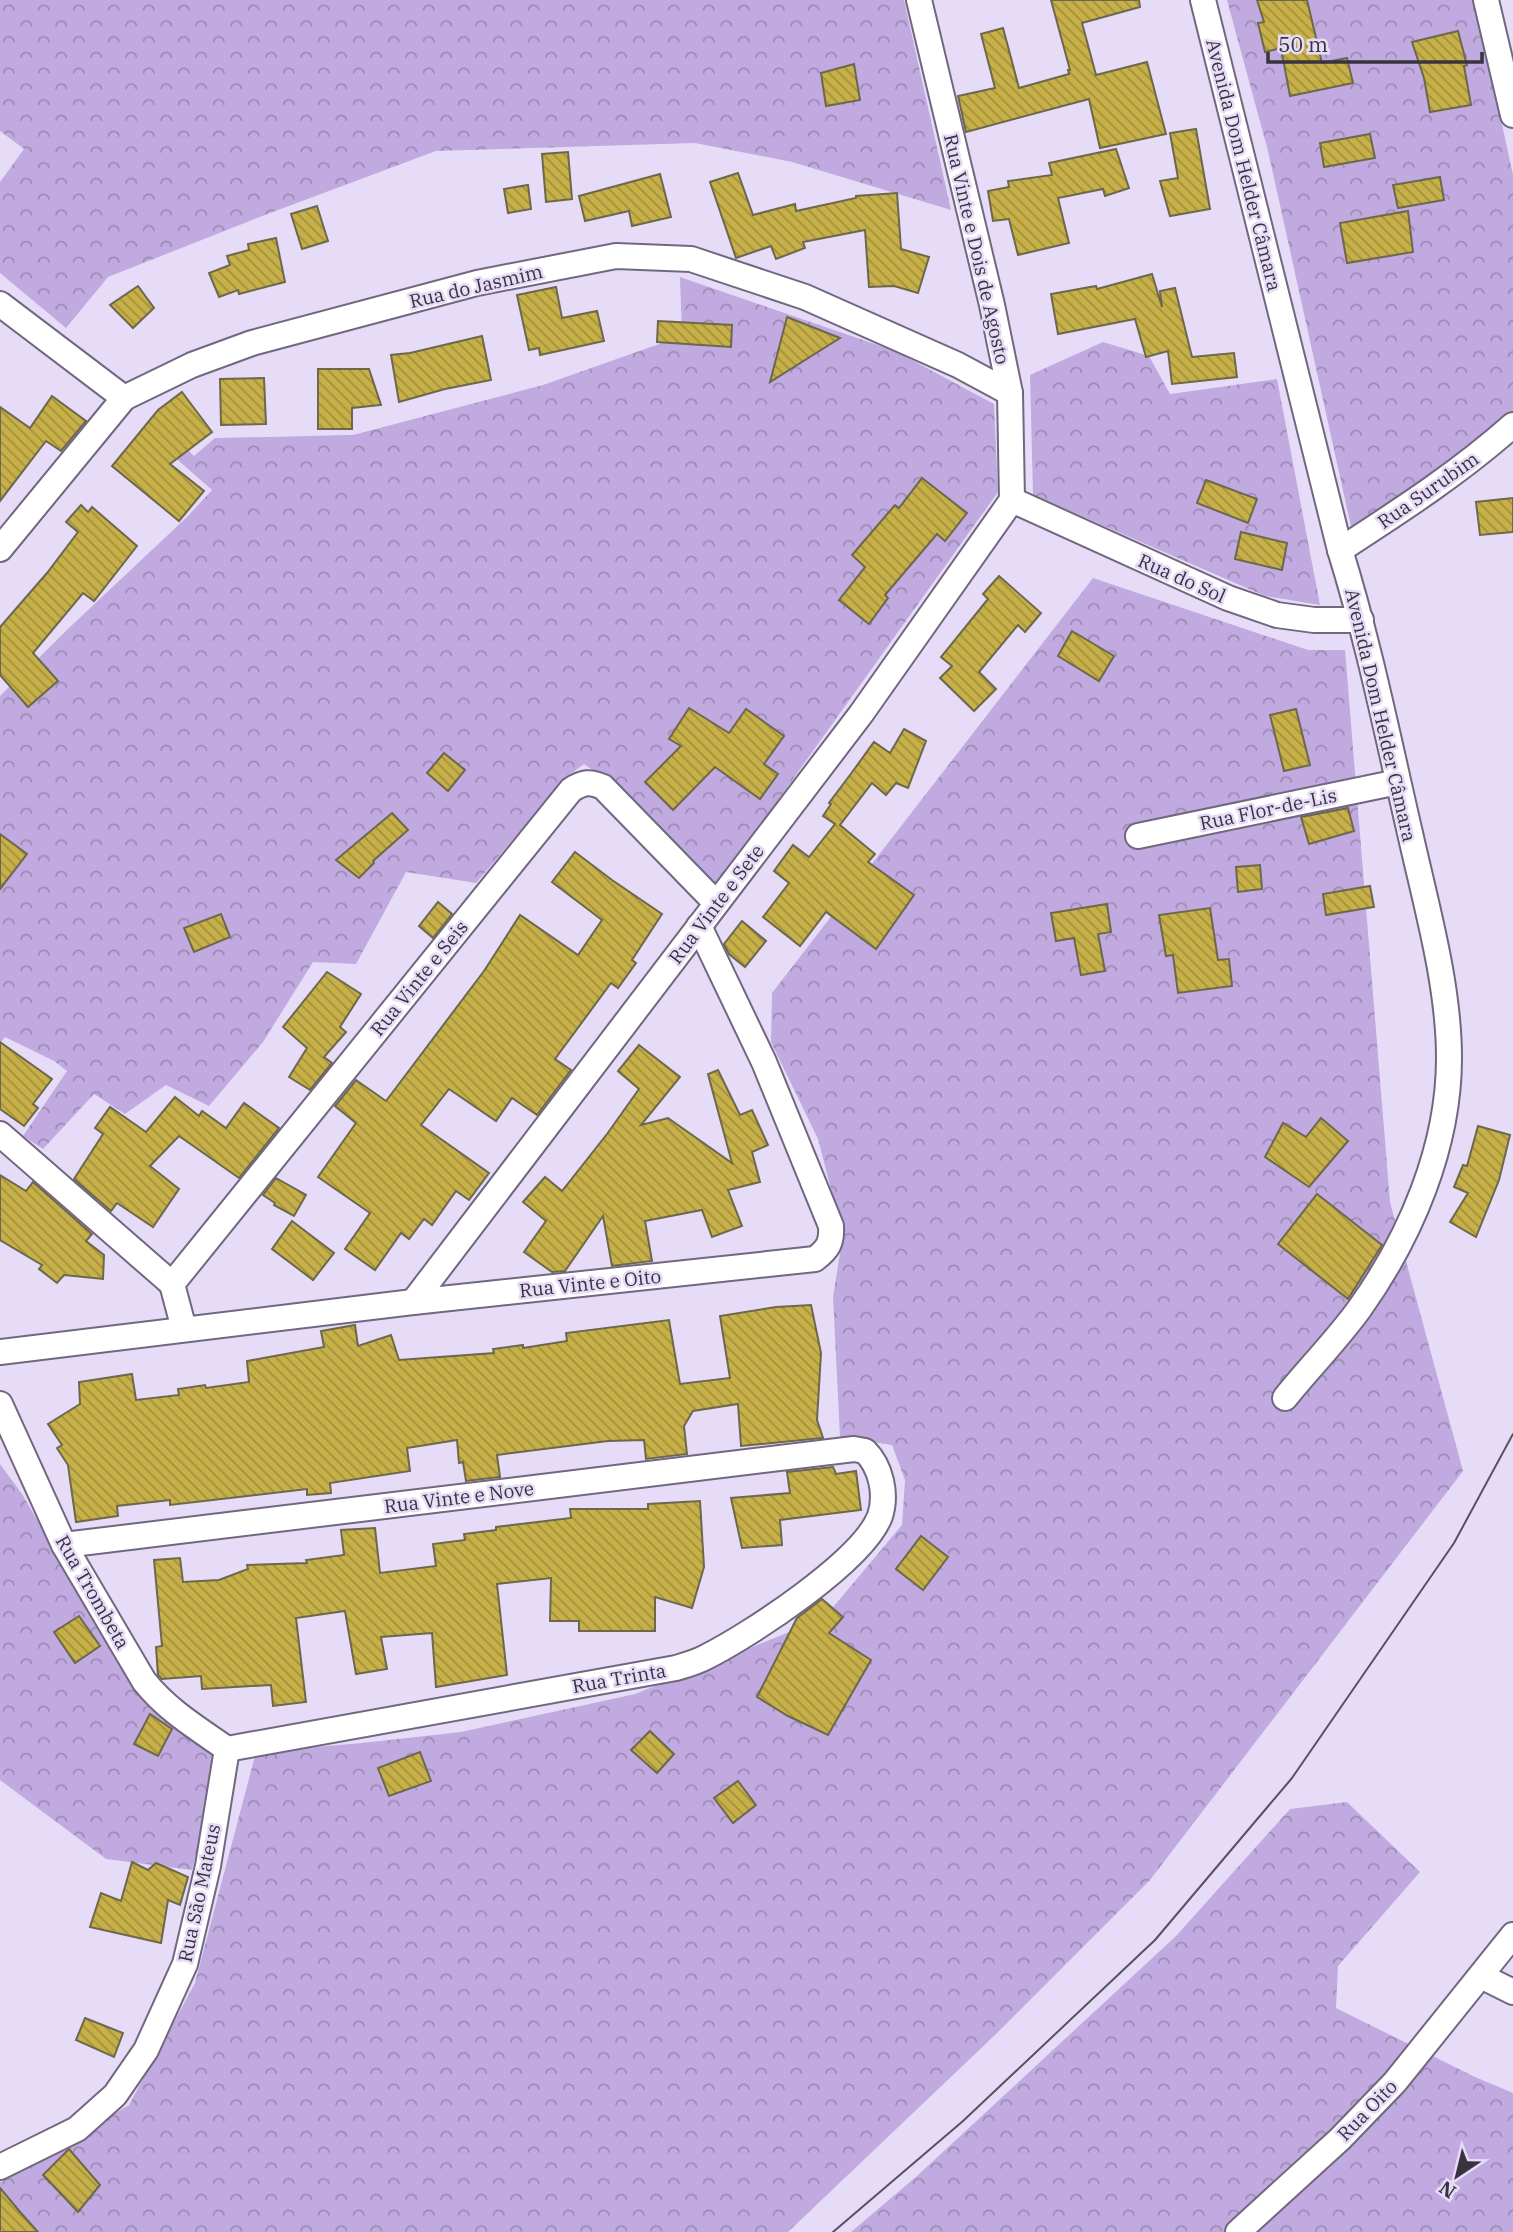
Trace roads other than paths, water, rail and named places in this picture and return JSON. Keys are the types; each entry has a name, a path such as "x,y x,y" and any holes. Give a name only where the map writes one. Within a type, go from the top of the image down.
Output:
{"street":[{"name":"Rua Vinte e Dois de Agosto","path":"919,0 992,304 1010,393 1012,500"},
{"name":"Avenida Dom Helder Câmara","path":"1203,0 1340,550 1362,620 1427,908 1445,1005 1449,1057 1446,1104 1424,1190 1389,1264 1359,1310 1285,1398"},
{"path":"1486,0 1513,115"},
{"name":"Rua do Jasmim","path":"0,549 124,398 192,365 252,342 477,283 617,256 691,259 805,296 958,365 1010,393"},
{"path":"0,304 124,398"},
{"name":"Rua Surubim","path":"1340,550 1438,486 1513,425"},
{"name":"Rua do Sol","path":"1012,500 1228,598 1277,615 1314,621 1362,620"},
{"name":"Rua Vinte e Sete","path":"413,1302 861,714 1012,500"},
{"name":"Rua Vinte e Seis","path":"172,1284 571,790 592,782 603,787 716,903"},
{"name":"Rua Flor-de-Lis","path":"1138,836 1398,782"},
{"name":"Rua Vinte e Oito","path":"0,1352 413,1302 815,1259 826,1251 832,1241 831,1226 764,1062 699,926"},
{"path":"0,1134 172,1284 184,1329"},
{"name":"Rua Trombeta","path":"0,1404 64,1545 144,1681 157,1697 177,1714 228,1749"},
{"name":"Rua Vinte e Nove","path":"64,1545 854,1449"},
{"name":"Rua Trinta","path":"228,1749 676,1668 704,1658 738,1639 806,1592 847,1558 869,1535 879,1518 883,1504 879,1469 865,1451 854,1449"},
{"name":"Rua São Mateus","path":"0,2166 77,2129 115,2095 146,2050 185,1964 208,1866 228,1749"},
{"name":"Rua Oito","path":"1238,2232 1340,2139 1395,2082 1513,1935"},
{"path":"1481,1976 1513,1992"}],"tram line":[{"path":"833,2232 963,2121 1155,1940 1292,1778 1454,1543 1513,1434"}]}
